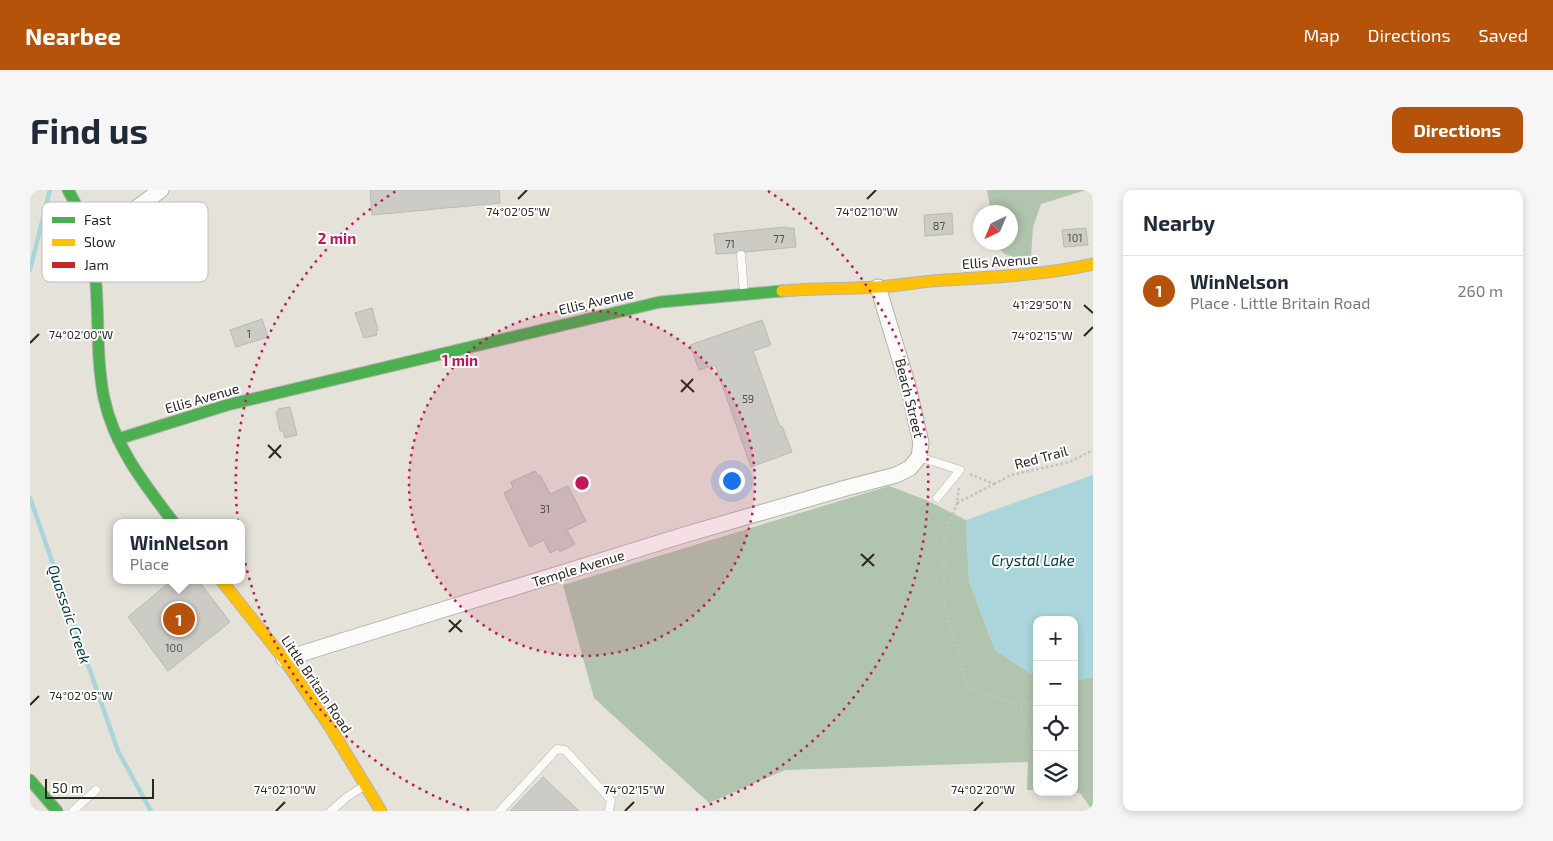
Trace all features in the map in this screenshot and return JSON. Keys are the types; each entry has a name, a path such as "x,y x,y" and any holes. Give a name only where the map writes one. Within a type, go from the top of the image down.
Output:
{"street":[{"path":"145,202 161,190"},
{"name":"Ellis Avenue","path":"118,439 227,405 660,302 744,293 812,288 878,287 919,281 1062,271 1093,264"},
{"path":"96,282 101,379 104,399 118,439 145,484 171,519"},
{"name":"Beach Street","path":"873,481 896,475 910,468 919,457 921,443 908,386 878,287"},
{"name":"Temple Avenue","path":"284,659 684,535 873,481"},
{"name":"Little Britain Road","path":"224,584 284,659 330,727 381,811"},
{"path":"30,780 56,811"}],"lane":[{"path":"741,255 744,293"},
{"path":"919,457 960,470 937,498"},
{"path":"500,811 558,749 565,750 611,800 609,811"},
{"path":"331,811 347,797 366,785"},
{"path":"73,811 96,790"}],"path":[{"name":"Red Trail","path":"957,503 1011,475 1070,462 1093,450"},
{"path":"994,484 960,470 957,503 944,538 944,604 968,688 1020,706 1033,701"},
{"path":"1020,706 1035,751"},
{"path":"1078,791 1093,798"}],"green space":[{"path":"987,190 1086,190 1041,204 1033,227 1031,258 1006,255 1000,250 1018,250 1018,205 990,205"},
{"path":"889,486 926,500 966,520 969,581 995,650 1033,675 1033,790 1027,790 1028,762 785,770 709,803 594,698 563,585"},
{"path":"1093,677 1093,811 1078,793 1078,680"}],"water":[{"name":"Crystal Lake","path":"1093,475 1093,677 1078,680 1078,616 1033,616 1033,675 995,650 969,581 966,520"}],"building":[{"path":"370,190 499,190 500,203 372,215"},
{"path":"952,213 953,234 925,236 924,215"},
{"path":"786,227 794,228 796,247 746,252 740,250 736,253 716,254 714,234"},
{"path":"1086,228 1088,245 1064,247 1062,230"},
{"path":"372,308 378,330 376,331 377,335 364,338 355,313"},
{"path":"262,319 268,337 236,347 230,330"},
{"path":"762,320 771,345 753,351 780,427 782,426 792,452 751,467 715,365 699,370 690,345"},
{"path":"290,407 297,435 285,438 283,431 280,431 276,412 279,411 278,409"},
{"path":"535,471 538,476 540,475 550,494 568,486 586,521 567,530 575,544 560,552 558,549 550,553 544,540 530,547 504,493 513,488 511,482"},
{"path":"167,584 201,584 230,622 168,671 128,617"},
{"path":"543,777 579,811 510,811"}],"waterway":[{"name":"Quassaic Creek","path":"47,202 50,190"},
{"name":"Quassaic Creek","path":"30,270 42,222"},
{"name":"Quassaic Creek","path":"30,498 118,751 151,811"}],"traffic: fast":[{"path":"68,190 75,202"},
{"path":"96,282 101,378 109,416 123,449 132,464 171,519"},
{"path":"118,439 227,405 660,302 782,291"},
{"path":"30,780 57,811"}],"traffic: slow":[{"path":"782,291 865,288 1019,275 1093,264"},
{"path":"224,584 284,659 330,727 381,811"}],"place":[{"name":"WinNelson","path":"179,619"}]}
